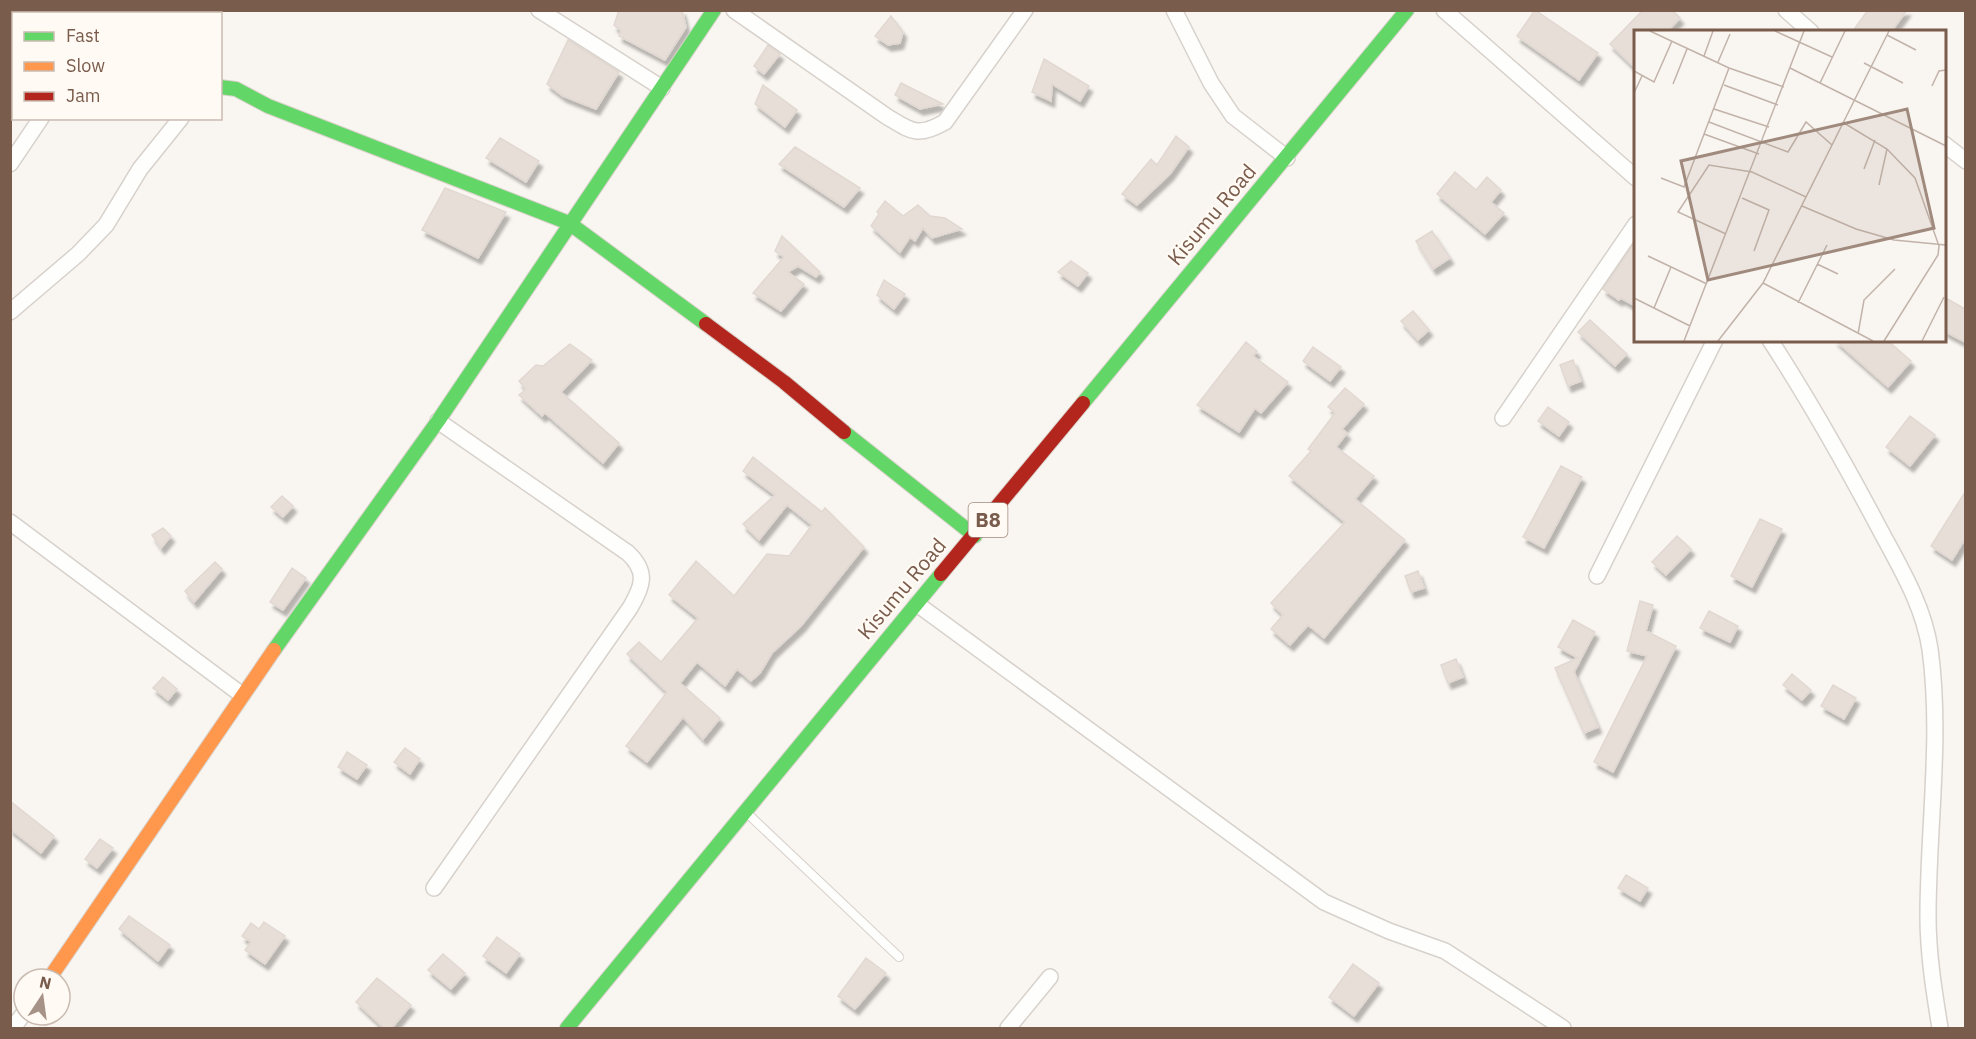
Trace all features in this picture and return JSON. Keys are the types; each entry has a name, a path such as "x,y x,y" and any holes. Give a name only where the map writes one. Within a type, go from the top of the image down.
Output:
{"main road":[{"path":"57,967 242,695 438,422 569,223 714,10"},
{"name":"Kisumu Road","path":"567,1029 1407,10"},
{"path":"222,87 236,89 268,106 569,223 784,382 975,536"}],"street":[{"path":"539,10 662,88"},
{"path":"734,10 886,116 909,130 927,132 945,122 1025,10"},
{"path":"1174,10 1211,83 1233,116 1287,158"},
{"path":"1444,10 1634,177"},
{"path":"1786,10 1809,30"},
{"path":"10,164 40,120"},
{"path":"10,312 78,254 106,225 140,169 179,120"},
{"path":"1946,146 1965,161"},
{"path":"1503,418 1634,225"},
{"path":"1597,576 1714,342"},
{"path":"1771,342 1836,448 1910,585 1924,620 1933,681 1933,793 1928,917 1932,977 1940,1029"},
{"path":"434,888 630,608 639,591 642,578 638,563 628,554 438,422"},
{"path":"10,522 242,695"},
{"path":"917,604 1324,902 1389,931 1445,951 1563,1029"},
{"path":"1008,1029 1050,977"}],"lane":[{"path":"745,811 898,957"}],"building":[{"path":"619,10 682,10 686,27 665,60 619,36 621,31 614,25"},
{"path":"1535,10 1598,53 1579,80 1517,36"},
{"path":"1643,10 1672,10 1680,18 1669,30 1634,30 1634,67 1610,44"},
{"path":"1868,10 1907,10 1892,30 1853,30"},
{"path":"891,16 903,32 900,43 888,45 875,36"},
{"path":"568,40 619,72 596,109 563,96 547,84"},
{"path":"768,45 780,54 764,74 754,66"},
{"path":"1044,59 1089,86 1080,101 1052,84 1051,101 1032,92"},
{"path":"901,83 943,104 920,109 895,95"},
{"path":"763,85 797,110 785,127 755,104"},
{"path":"1176,136 1189,147 1170,174 1137,205 1122,194 1151,159 1157,165"},
{"path":"500,138 539,161 526,182 486,158"},
{"path":"795,147 860,188 844,207 779,164"},
{"path":"1455,172 1476,190 1487,177 1501,190 1491,202 1504,213 1485,234 1437,194"},
{"path":"445,188 506,212 478,258 422,230"},
{"path":"885,201 903,216 918,205 930,216 945,218 962,229 932,238 923,228 915,241 910,237 900,252 871,226"},
{"path":"1432,231 1450,258 1433,269 1416,241"},
{"path":"782,236 820,272 816,277 798,266 788,272 804,284 781,311 753,293 784,257 775,251"},
{"path":"1634,243 1634,305 1621,298 1619,300 1603,289"},
{"path":"1071,261 1088,273 1078,286 1058,272"},
{"path":"884,280 905,294 894,309 877,295"},
{"path":"1946,298 1965,309 1965,342 1946,332"},
{"path":"1413,311 1429,330 1418,340 1401,321"},
{"path":"1590,320 1627,354 1615,366 1578,332"},
{"path":"1246,342 1257,351 1253,356 1288,382 1261,413 1255,408 1239,432 1197,405"},
{"path":"1837,342 1889,342 1911,361 1888,387"},
{"path":"570,344 592,360 561,392 619,443 603,463 545,413 542,416 519,395 526,389 519,381 536,365 543,366"},
{"path":"1313,347 1341,367 1330,381 1303,361"},
{"path":"1573,360 1581,381 1568,386 1560,365"},
{"path":"1345,388 1364,404 1342,429 1347,433 1336,447 1374,476 1355,499 1405,540 1324,638 1308,625 1290,645 1271,629 1283,615 1271,603 1345,522 1289,476 1311,451 1308,449 1335,413 1328,407"},
{"path":"1548,407 1569,422 1559,436 1538,421"},
{"path":"1910,416 1935,435 1910,466 1886,447"},
{"path":"753,457 822,512 825,508 864,547 801,626 772,653 760,673 751,681 737,669 725,686 697,662 680,683 720,718 703,739 683,717 647,762 626,746 667,692 627,654 639,642 661,662 698,618 669,595 696,561 734,596 767,554 789,556 812,525 787,505 759,540 743,524 775,495 743,471"},
{"path":"1561,466 1582,477 1544,548 1523,537"},
{"path":"1965,492 1965,539 1952,560 1931,546"},
{"path":"282,496 293,506 283,517 271,507"},
{"path":"1760,519 1782,529 1752,587 1731,576"},
{"path":"163,528 171,536 161,548 152,535"},
{"path":"1677,536 1691,549 1666,575 1652,562"},
{"path":"215,562 222,569 194,602 185,591"},
{"path":"292,568 306,578 283,610 270,602"},
{"path":"1418,571 1424,588 1411,592 1405,576"},
{"path":"1640,601 1653,605 1646,631 1676,646 1613,772 1594,762 1647,656 1627,651"},
{"path":"1709,611 1738,626 1730,642 1700,628"},
{"path":"1573,620 1595,632 1574,672 1598,727 1584,733 1555,668 1578,658 1558,647"},
{"path":"1456,659 1463,677 1448,683 1441,665"},
{"path":"1792,674 1811,690 1802,700 1783,685"},
{"path":"163,677 177,689 168,700 153,688"},
{"path":"1833,685 1856,698 1844,719 1821,706"},
{"path":"405,748 420,759 410,774 394,762"},
{"path":"347,752 367,765 357,779 338,767"},
{"path":"10,801 54,836 41,853 10,829"},
{"path":"100,839 113,848 97,868 85,859"},
{"path":"1626,875 1648,888 1640,901 1618,888"},
{"path":"129,916 170,945 158,961 119,929"},
{"path":"264,922 285,936 265,964 245,950 251,942 242,936 251,923 259,929"},
{"path":"497,937 520,954 506,973 483,956"},
{"path":"443,954 465,973 451,989 428,970"},
{"path":"866,958 886,973 855,1009 838,996"},
{"path":"1353,964 1379,983 1354,1016 1329,997"},
{"path":"377,978 411,1005 391,1029 385,1029 356,1002"}],"traffic: fast":[{"path":"274,650 438,421 714,10"},
{"path":"1083,403 1407,10"},
{"path":"222,87 236,89 268,106 569,223 706,324"},
{"path":"844,432 975,536"},
{"path":"567,1028 941,574"}],"traffic: slow":[{"path":"57,967 274,650"}],"traffic: jam":[{"path":"706,324 784,382 844,432"},
{"path":"941,574 1083,403"}]}
